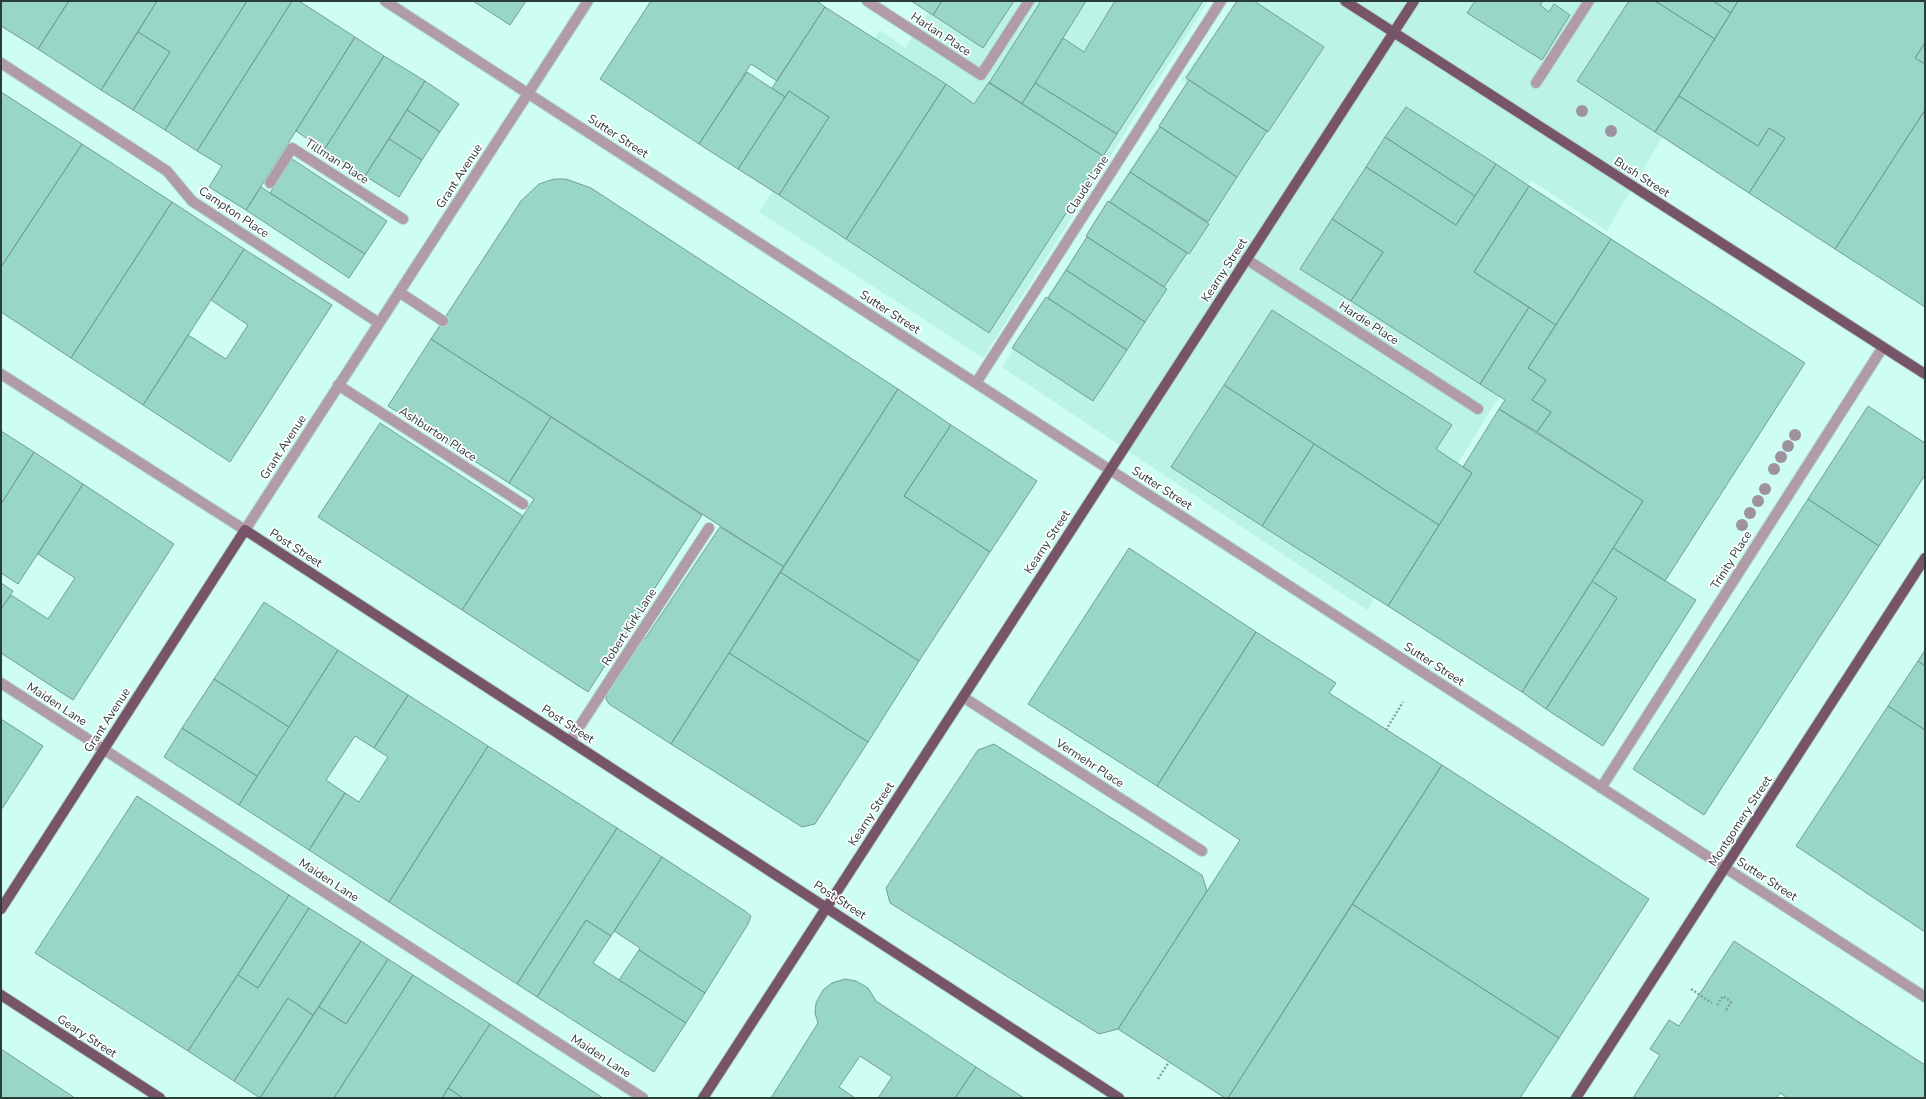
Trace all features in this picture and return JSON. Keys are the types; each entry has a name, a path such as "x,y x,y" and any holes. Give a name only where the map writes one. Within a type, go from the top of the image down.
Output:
{"main road":[{"name":"Bush Street","path":"1345,1 1925,374"},
{"name":"Kearny Street","path":"703,1098 1414,1"},
{"name":"Post Street","path":"245,530 1119,1098"},
{"name":"Grant Avenue","path":"1,909 245,530"},
{"name":"Montgomery Street","path":"1576,1098 1925,558"},
{"name":"Geary Street","path":"1,995 160,1098"}],"street":[{"name":"Sutter Street","path":"385,1 1925,997"},
{"name":"Grant Avenue","path":"245,530 588,1"},
{"name":"Harlan Place","path":"867,1 981,75 1029,1"},
{"name":"Claude Lane","path":"976,383 1221,1"},
{"path":"1536,83 1589,1"},
{"name":"Campton Place","path":"1,63 167,171 192,201 379,323"},
{"name":"Tillman Place","path":"270,183 292,148 403,219"},
{"name":"Hardie Place","path":"1246,259 1478,409"},
{"path":"399,292 443,320"},
{"name":"Trinity Place","path":"1601,788 1883,347"},
{"name":"Post Street","path":"1,374 245,530"},
{"name":"Ashburton Place","path":"338,385 523,504"},
{"name":"Robert Kirk Lane","path":"570,741 709,528"},
{"name":"Maiden Lane","path":"1,683 643,1098"},
{"name":"Vermehr Place","path":"963,697 1202,851"}],"path":[{"path":"1386,730 1403,702"},
{"path":"1691,989 1712,1003"},
{"path":"1717,1005 1722,996 1731,1002 1725,1012"},
{"path":"1158,1079 1169,1062"}],"shaded area":[{"path":"936,1 1208,1 983,358 759,212 880,30 905,48"},
{"path":"1239,1 1742,1 1607,231 1531,180 1474,272 1547,319 1367,610 1002,367 1186,83 1181,80"}],"building":[{"path":"1,1 68,2 38,49 1,26"},
{"path":"69,1 157,1 101,90 38,49"},
{"path":"157,1 247,1 165,130 133,110 170,52 138,32"},
{"path":"247,1 292,1 197,151 165,130"},
{"path":"292,1 299,1 355,37 246,210 209,187 222,166 197,151"},
{"path":"473,1 526,1 510,25"},
{"path":"651,1 817,1 825,7 777,81 751,64 699,144 600,79"},
{"path":"911,1 942,1 933,15"},
{"path":"942,1 1014,1 983,48 933,15"},
{"path":"1041,1 1086,1 1022,104 989,83"},
{"path":"1115,1 1203,1 1117,134 1035,83 1063,38 1084,52"},
{"path":"1237,1 1254,1 1324,47 1268,132 1186,78"},
{"path":"1475,1 1543,1 1540,5 1549,12 1554,4 1570,15 1542,60 1467,13"},
{"path":"1629,1 1655,1 1715,39 1655,132 1577,81"},
{"path":"1655,1 1713,1 1731,13 1715,39"},
{"path":"1713,1 1738,1 1731,13"},
{"path":"1738,1 1925,1 1925,43 1915,58 1925,64 1925,110 1835,249 1749,193 1785,138 1769,128 1758,146 1679,96"},
{"path":"825,7 946,84 846,239 779,195 829,117 789,91 785,97 772,88"},
{"path":"138,32 170,52 133,110 101,90"},
{"path":"355,37 384,56 324,150 296,131"},
{"path":"1925,43 1925,64 1915,58"},
{"path":"384,56 425,81 365,176 324,150"},
{"path":"747,72 785,97 738,169 699,144"},
{"path":"1189,80 1267,131 1237,177 1159,126"},
{"path":"425,81 459,104 440,132 407,110"},
{"path":"989,82 1103,156 989,333 846,239 946,84 974,104"},
{"path":"1035,83 1117,134 1103,156 1022,104"},
{"path":"789,91 829,117 779,195 738,169"},
{"path":"1,92 82,144 1,267"},
{"path":"1679,96 1758,146 1769,128 1785,138 1749,193 1655,132"},
{"path":"1406,107 1496,164 1475,196 1385,137"},
{"path":"407,110 440,132 422,160 389,139"},
{"path":"1925,110 1925,307 1835,249"},
{"path":"1160,127 1237,177 1208,222 1130,172"},
{"path":"1385,137 1475,196 1456,225 1366,167"},
{"path":"389,139 422,160 399,197 365,176"},
{"path":"82,144 172,202 71,358 1,312 1,267"},
{"path":"292,159 387,221 365,254 270,193"},
{"path":"1496,164 1529,186 1474,272 1529,307 1480,384 1351,301 1383,252 1332,219 1366,167 1456,225"},
{"path":"1130,172 1209,224 1189,254 1110,202"},
{"path":"554,179 566,179 591,188 898,389 784,567 431,339 521,201 539,184"},
{"path":"1529,186 1611,239 1556,325 1474,272"},
{"path":"261,187 365,254 349,278 246,210"},
{"path":"1108,201 1187,253 1164,287 1086,236"},
{"path":"172,202 244,249 143,405 71,358"},
{"path":"1332,219 1383,252 1351,301 1300,269"},
{"path":"1087,237 1167,289 1145,322 1066,270"},
{"path":"1611,239 1805,363 1665,581 1613,548 1643,501 1537,432 1551,412 1532,400 1546,380 1528,368"},
{"path":"244,249 332,305 230,462 143,405 188,335 226,359 248,325 211,300"},
{"path":"1066,270 1145,322 1127,350 1048,298"},
{"path":"1046,297 1127,350 1093,401 1012,348"},
{"path":"1529,307 1556,325 1528,368 1546,380 1532,400 1551,412 1537,432 1499,409 1505,400 1480,384"},
{"path":"1272,310 1452,425 1436,449 1472,473 1439,525 1224,385"},
{"path":"431,339 551,417 509,483 388,406"},
{"path":"1224,385 1314,444 1262,526 1171,467"},
{"path":"898,389 951,425 904,496 990,552 919,661 780,572"},
{"path":"1868,406 1925,443 1925,475 1879,546 1808,499"},
{"path":"1499,409 1643,501 1522,692 1388,606 1472,473 1463,467"},
{"path":"551,417 702,515 588,692 462,610 534,499 509,483"},
{"path":"380,423 523,516 462,610 318,517"},
{"path":"951,425 1037,481 990,552 904,496"},
{"path":"1,431 34,452 1,504"},
{"path":"1314,444 1439,525 1388,606 1262,526"},
{"path":"34,452 83,484 18,584 1,573 1,504"},
{"path":"83,484 174,544 73,700 1,653 1,609 11,595 48,619 75,578 38,554"},
{"path":"1808,499 1879,546 1704,815 1633,769"},
{"path":"720,527 784,567 671,744 609,704 606,699 607,693 642,637 645,639"},
{"path":"1129,548 1256,632 1157,786 1028,704"},
{"path":"1613,548 1696,600 1603,746 1546,709 1617,598 1592,581"},
{"path":"780,572 919,661 868,742 729,653"},
{"path":"1592,581 1617,598 1546,709 1522,692"},
{"path":"1,583 13,591 1,609"},
{"path":"264,602 338,650 289,727 214,679"},
{"path":"1256,632 1336,683 1329,693 1442,765 1228,1098 1225,1098 1118,1029 1240,840 1157,786"},
{"path":"338,650 408,695 374,748 355,736 326,780 345,793 309,850 239,805"},
{"path":"1925,650 1925,666 1918,661"},
{"path":"729,653 868,742 815,824 802,827 671,744"},
{"path":"1918,661 1925,666 1925,730 1888,706"},
{"path":"214,679 289,727 257,776 182,728"},
{"path":"408,695 488,746 389,902 309,850 345,793 359,802 388,757 374,748"},
{"path":"1888,706 1925,730 1925,932 1796,846"},
{"path":"1,719 43,746 1,810"},
{"path":"182,728 257,776 239,805 164,757"},
{"path":"994,744 1202,875 1207,891 1118,1029 1099,1034 890,903 886,888 978,750"},
{"path":"488,746 617,828 517,984 389,902"},
{"path":"1442,765 1649,899 1559,1038 1352,904"},
{"path":"137,796 289,895 188,1051 35,953"},
{"path":"617,828 662,857 611,936 586,920 537,997 517,984"},
{"path":"662,857 751,916 748,924 705,993 639,950 640,948 614,931"},
{"path":"289,895 309,908 258,988 238,975"},
{"path":"1352,904 1559,1038 1520,1098 1228,1098"},
{"path":"309,908 361,941 313,1015 288,998 234,1081 188,1051 238,975 258,988"},
{"path":"586,920 611,936 593,963 686,1023 654,1072 537,997"},
{"path":"361,941 388,959 346,1024 319,1007"},
{"path":"1734,941 1925,1065 1925,1098 1788,1098 1780,1093 1776,1098 1633,1098 1660,1055 1650,1049 1669,1020 1679,1026"},
{"path":"639,950 705,993 686,1023 619,980"},
{"path":"388,959 413,975 334,1098 260,1098 319,1007 346,1024"},
{"path":"413,975 490,1024 442,1098 334,1098"},
{"path":"845,979 856,981 868,988 876,1001 976,1067 955,1098 878,1098 892,1077 860,1056 839,1087 855,1098 771,1098 818,1023 815,1013 816,1003 823,990 832,983"},
{"path":"288,998 313,1015 260,1098 234,1081"},
{"path":"490,1024 603,1098 463,1098 448,1088"},
{"path":"1,1049 75,1098 1,1098"},
{"path":"976,1067 1024,1098 955,1098"},
{"path":"448,1088 463,1098 442,1098"}]}
